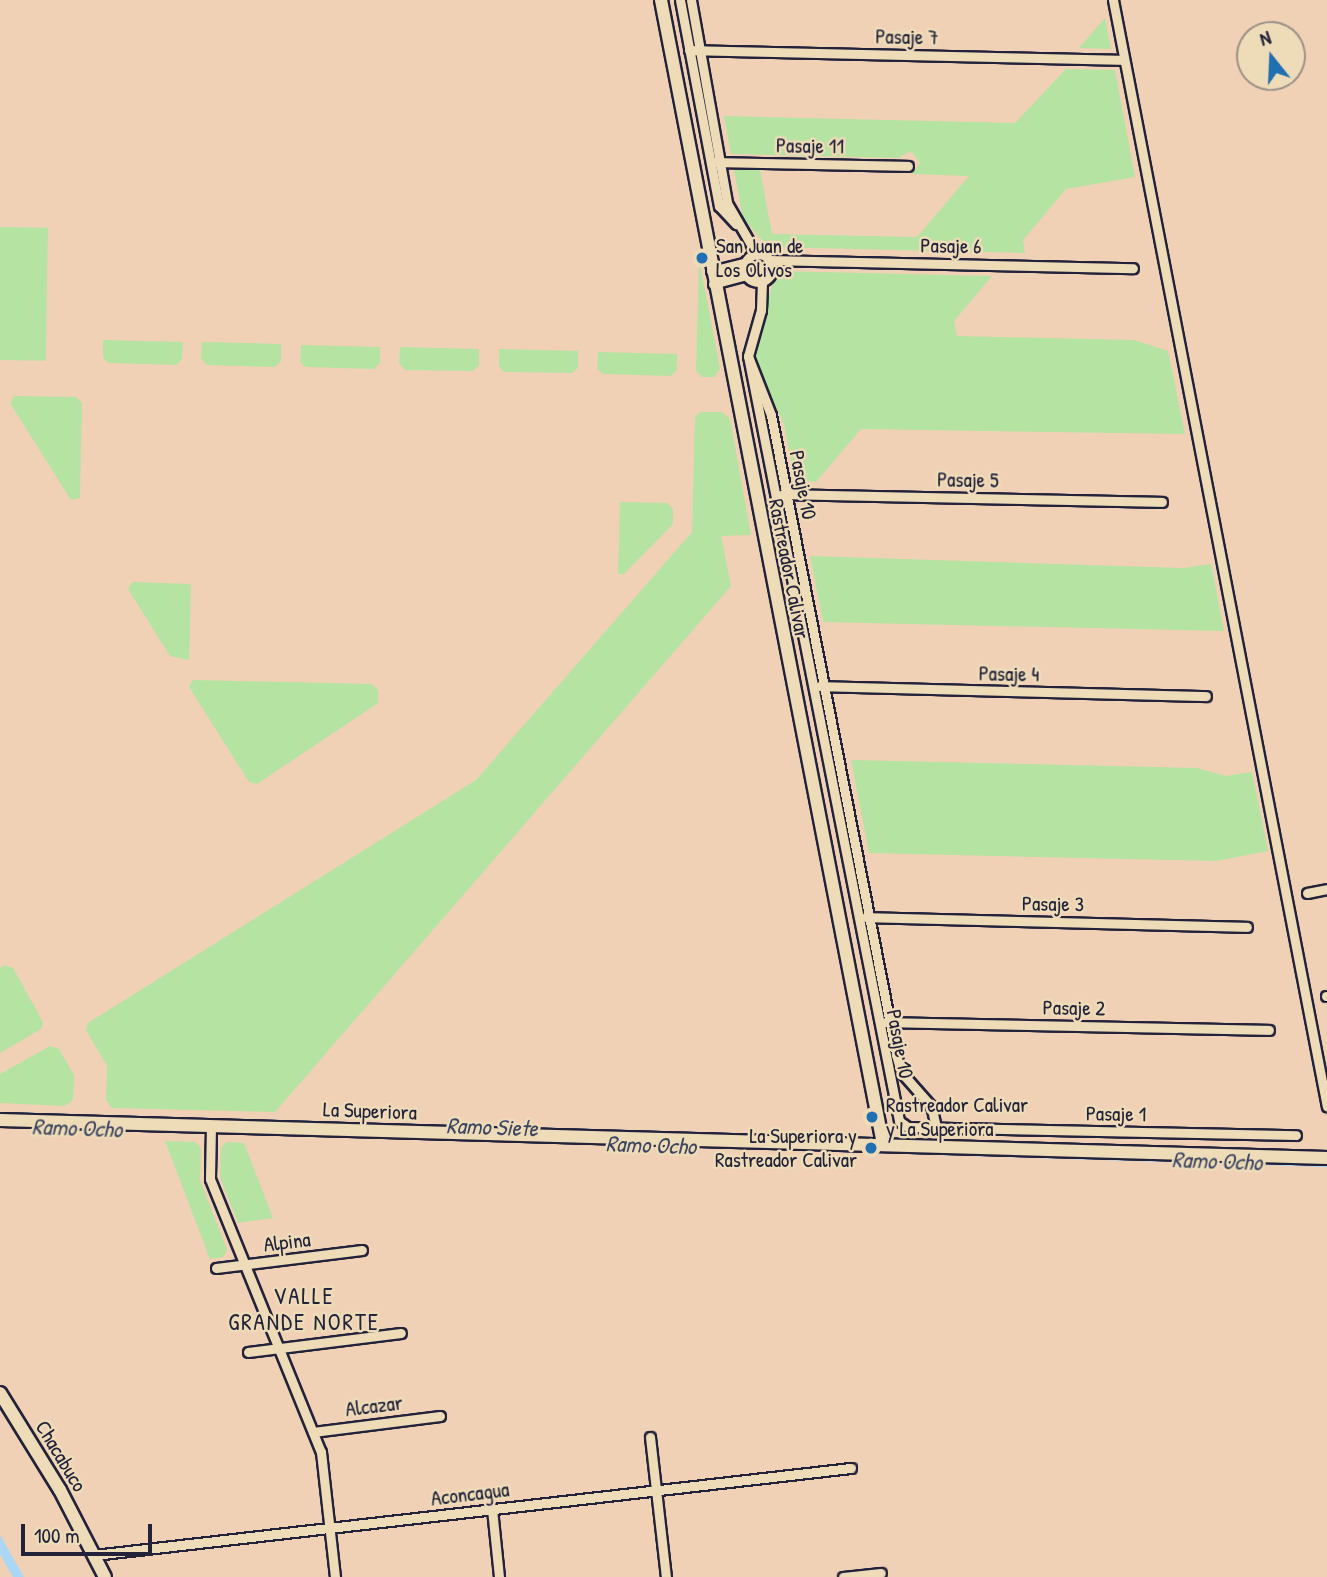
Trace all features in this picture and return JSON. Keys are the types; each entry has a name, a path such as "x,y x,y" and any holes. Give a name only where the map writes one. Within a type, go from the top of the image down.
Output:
{"street":[{"name":"Rastreador Calivar","path":"661,0 712,277 883,1144"},
{"path":"680,0 695,50"},
{"path":"691,0 695,50 715,162 727,203 757,254 769,260 771,272 762,281 747,275 712,277"},
{"path":"1113,0 1327,1107"},
{"name":"Pasaje 7","path":"695,50 1124,60"},
{"name":"Pasaje 11","path":"715,162 908,166"},
{"path":"712,277 746,262 757,254"},
{"name":"Pasaje 6","path":"769,260 1133,268"},
{"path":"746,262 747,275"},
{"name":"Pasaje 10","path":"748,356 771,415 901,1072 931,1106 936,1127 908,1127 899,1121 878,1022 748,356 761,310 762,281"},
{"name":"Pasaje 5","path":"774,494 1162,502"},
{"name":"Pasaje 4","path":"811,686 1206,696"},
{"path":"1307,893 1327,889"},
{"name":"Pasaje 3","path":"858,917 1247,927"},
{"name":"Pasaje 2","path":"878,1022 1269,1030"},
{"name":"La Superiora","path":"0,1120 1327,1158"},
{"path":"211,1126 210,1179 321,1452 335,1577"},
{"name":"Pasaje 1","path":"936,1127 1296,1135"},
{"name":"Alpina","path":"216,1268 362,1250"},
{"path":"248,1352 401,1333"},
{"name":"Chacabuco","path":"0,1393 105,1577"},
{"name":"Alcazar","path":"313,1432 440,1416"},
{"path":"650,1437 666,1577"},
{"name":"Aconcagua","path":"93,1555 850,1468"},
{"path":"492,1509 499,1577"},
{"path":"843,1577 881,1573"}],"green space":[{"path":"1105,18 1111,49 1079,48"},
{"path":"1066,69 1115,70 1135,177 1066,189 1023,240 1025,253 768,247 743,218 734,170 760,170 772,234 917,237 969,176 912,174 920,163 911,151 898,158 731,154 724,116 1015,123"},
{"path":"0,227 48,228 46,361 0,360"},
{"path":"699,259 720,369 714,377 702,377 696,371"},
{"path":"776,271 992,276 954,321 957,336 1134,340 1168,351 1185,434 861,429 816,482 795,481 784,424 753,357"},
{"path":"103,340 183,342 182,359 176,365 108,363 103,357"},
{"path":"202,342 281,344 281,361 275,367 207,365 201,359"},
{"path":"301,345 380,347 380,363 374,369 306,367 300,362"},
{"path":"400,347 479,349 479,366 472,371 405,370 399,363"},
{"path":"499,349 578,351 578,368 572,373 504,372 499,366"},
{"path":"598,352 677,354 677,370 671,376 603,374 597,369"},
{"path":"14,396 76,397 82,403 80,498 71,500 10,403"},
{"path":"700,412 722,412 730,419 751,535 721,536 731,586 275,1112 112,1108 106,1100 107,1066 86,1030 88,1023 476,780 692,532 695,417"},
{"path":"620,502 667,503 673,509 673,524 624,574 618,574"},
{"path":"810,556 1183,568 1211,564 1224,631 823,622"},
{"path":"132,582 191,584 189,660 170,656 128,589"},
{"path":"193,680 372,684 378,690 378,703 257,784 249,782 189,687"},
{"path":"851,760 1197,768 1226,776 1252,772 1268,851 1216,861 869,853"},
{"path":"5,965 13,968 43,1022 41,1029 0,1053 0,968"},
{"path":"50,1046 59,1049 74,1075 73,1100 65,1106 0,1103 0,1074"},
{"path":"165,1141 195,1142 201,1148 200,1180 227,1250 223,1257 210,1259"},
{"path":"226,1142 244,1143 273,1218 238,1223 220,1177 221,1148"}],"water":[{"path":"0,1535 24,1577 13,1577 0,1554"}],"waterway":[{"name":"Ramo Siete","path":"12,1113 71,1115"},
{"name":"Ramo Siete","path":"107,1116 877,1138"},
{"name":"Ramo Ocho","path":"772,1148 1327,1165"}],"place":[{"name":"San Juan de Los Olivos","path":"702,258"},
{"name":"Rastreador Calivar y La Superiora","path":"872,1117"},
{"name":"La Superiora y Rastreador Calivar","path":"871,1148"}],"district":[{"name":"VALLE GRANDE NORTE","path":"304,1309"}]}
